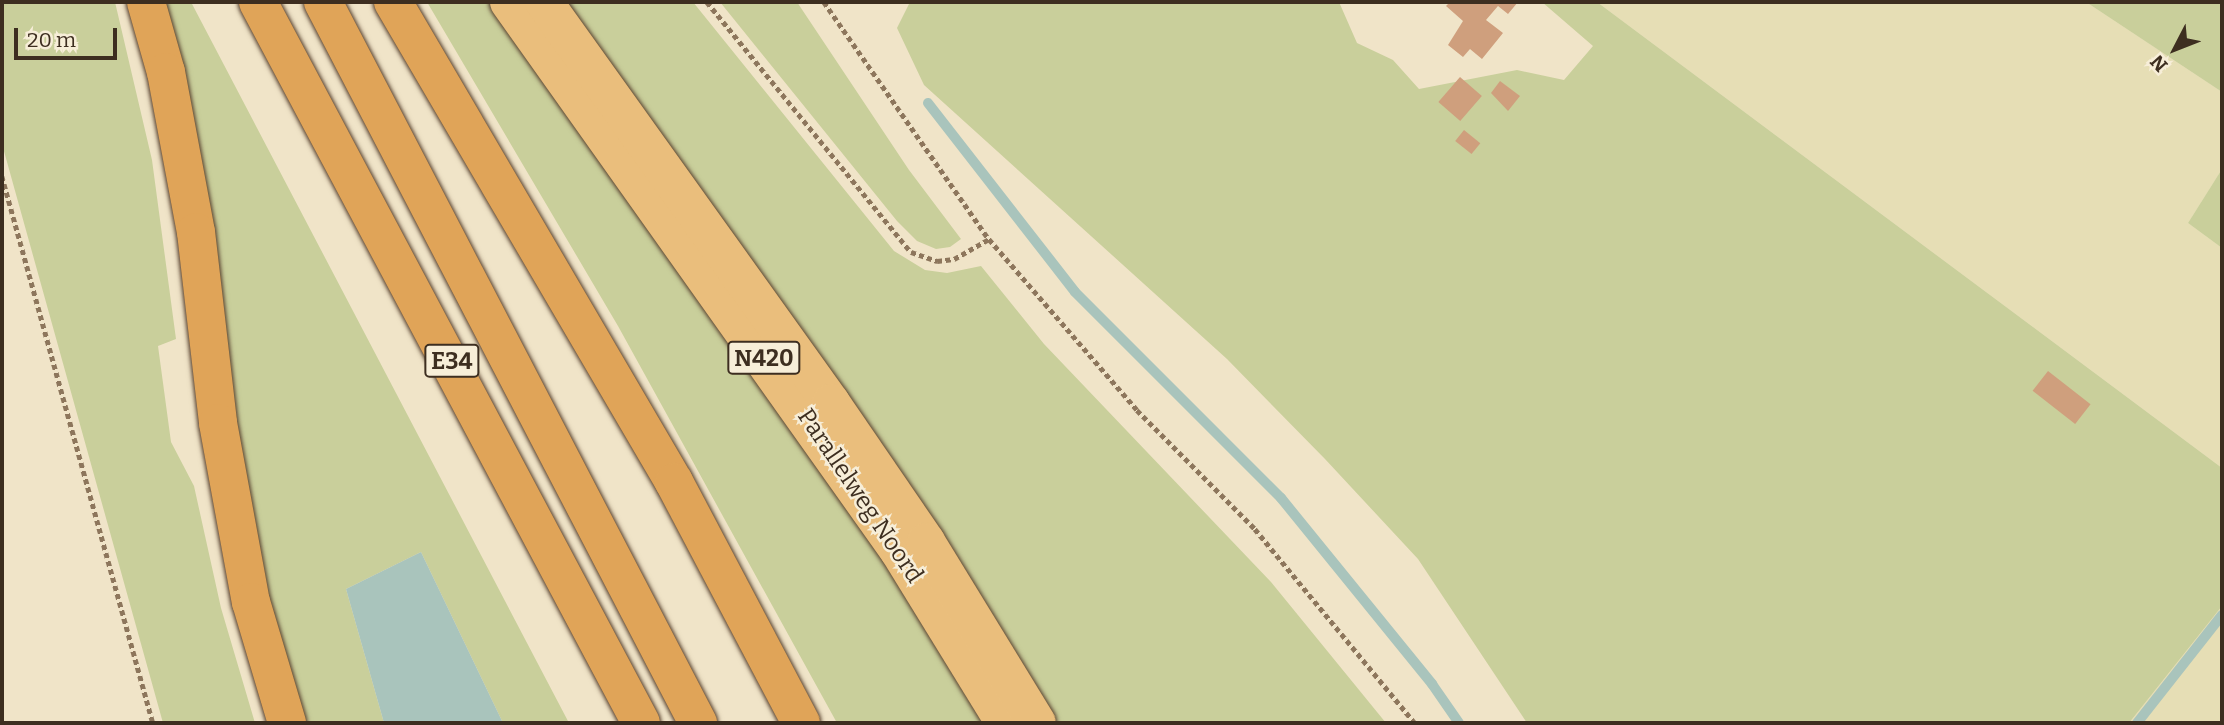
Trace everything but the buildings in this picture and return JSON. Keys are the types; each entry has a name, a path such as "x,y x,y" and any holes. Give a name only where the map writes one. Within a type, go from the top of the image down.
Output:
{"highway":[{"path":"146,2 166,72 196,232 218,424 251,602 287,723"},
{"name":"E34","path":"258,2 641,723"},
{"name":"E34","path":"323,2 698,723"},
{"path":"393,2 674,482 801,723"},
{"name":"Parallelweg Noord","path":"509,2 884,528 1004,723"},
{"name":"Parallelweg Noord","path":"544,2 831,403 926,542 1037,723"}],"path":[{"path":"707,2 911,252 937,261 954,260 989,239"},
{"path":"824,2 989,239 1137,410 1255,529 1415,723"},
{"path":"2,176 153,723"}],"shaded area":[{"path":"1597,2 2086,2 2222,92 2222,169 2188,223 2222,248 2222,468"},
{"path":"2222,606 2222,723 2129,723"}],"green space":[{"path":"2,2 115,2 152,160 176,339 158,346 171,442 194,486 221,608 255,723 163,723 2,144"},
{"path":"162,2 191,2 569,723 503,723 421,552 346,589 384,723 305,723 250,533"},
{"path":"427,2 490,2 880,551 986,723 837,723 618,326"},
{"path":"563,2 693,2 894,251 925,270 947,273 981,266 1044,344 1271,582 1386,723 1056,723"},
{"path":"720,2 797,2 909,170 961,239 950,247 936,249 917,241 897,221"},
{"path":"910,2 1339,2 1357,43 1393,60 1419,89 1517,70 1564,80 1593,46 1542,2 1597,2 2222,468 2222,606 2129,723 1527,723 1418,559 1325,459 1227,359 924,85 897,28"},
{"path":"2086,2 2222,2 2222,92"},
{"path":"2222,169 2222,248 2188,223"}],"water":[{"path":"421,552 503,723 384,723 346,589"}],"waterway":[{"path":"928,103 1075,292 1281,498 1432,684 1459,723"},
{"path":"2137,723 2222,615"}]}
